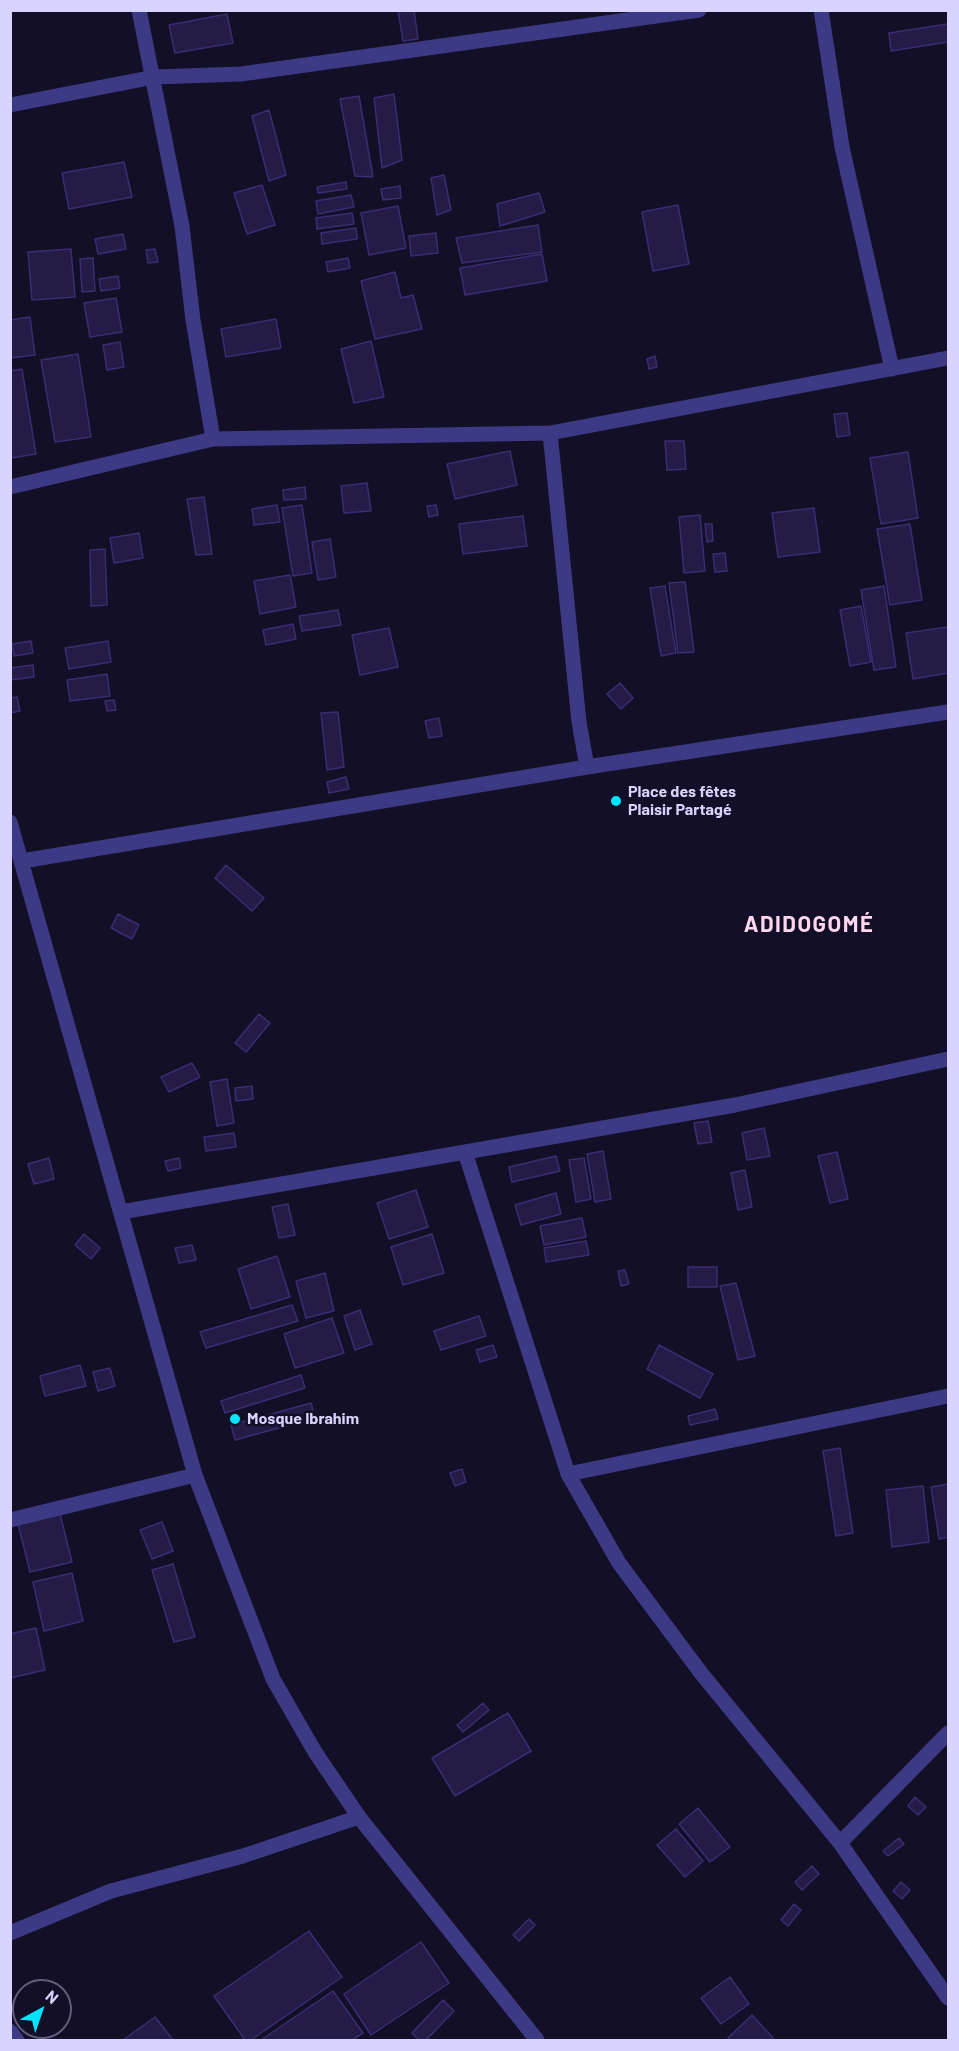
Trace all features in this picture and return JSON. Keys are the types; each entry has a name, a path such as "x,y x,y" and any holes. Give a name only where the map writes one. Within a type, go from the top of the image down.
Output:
{"street":[{"path":"140,10 182,226 193,320 213,439"},
{"path":"10,105 154,77 241,74 699,10"},
{"path":"821,10 842,147 892,369"},
{"path":"10,487 213,439 550,433 948,358"},
{"path":"550,433 579,722 587,766"},
{"path":"22,861 587,766 948,712"},
{"path":"10,822 195,1475 273,1679 315,1752 358,1817 537,2040"},
{"path":"121,1212 735,1105 948,1059"},
{"path":"465,1152 567,1474 626,1572 701,1673 840,1843 948,1998"},
{"path":"567,1474 948,1396"},
{"path":"10,1520 195,1475"},
{"path":"840,1843 948,1733"},
{"path":"10,1933 111,1891 243,1856 358,1817"},
{"path":"10,2031 17,2040"}],"building":[{"path":"398,10 414,10 418,39 403,41"},
{"path":"227,14 233,43 175,53 169,25"},
{"path":"948,24 948,42 891,51 889,33"},
{"path":"394,94 402,160 382,168 374,98"},
{"path":"359,96 373,177 355,176 340,99"},
{"path":"269,110 286,175 269,181 252,116"},
{"path":"124,162 132,197 69,209 62,173"},
{"path":"444,175 451,210 437,215 431,178"},
{"path":"346,182 347,189 318,193 317,187"},
{"path":"262,185 275,225 247,234 234,193"},
{"path":"400,186 401,198 383,200 381,189"},
{"path":"539,193 545,212 500,226 497,204"},
{"path":"351,195 354,207 318,214 316,201"},
{"path":"678,205 689,264 653,271 642,212"},
{"path":"398,206 406,248 369,255 361,213"},
{"path":"352,213 354,224 317,229 316,218"},
{"path":"538,225 542,252 462,263 456,238"},
{"path":"356,228 357,239 322,244 321,233"},
{"path":"436,233 438,253 411,256 409,236"},
{"path":"123,234 126,249 98,254 95,239"},
{"path":"71,249 75,297 32,300 28,252"},
{"path":"155,249 158,262 148,263 146,250"},
{"path":"542,254 547,281 465,295 460,268"},
{"path":"93,258 95,291 82,292 80,259"},
{"path":"348,258 350,268 328,272 326,262"},
{"path":"395,272 401,298 413,295 422,329 375,339 361,281"},
{"path":"118,276 120,288 101,291 99,279"},
{"path":"116,298 122,332 90,337 84,303"},
{"path":"30,317 35,355 10,358 10,320"},
{"path":"276,319 281,348 226,357 221,329"},
{"path":"371,341 384,397 354,403 341,349"},
{"path":"120,342 124,367 107,370 103,345"},
{"path":"78,354 91,437 55,442 41,360"},
{"path":"655,356 657,367 649,369 647,359"},
{"path":"22,369 36,454 11,458 10,371"},
{"path":"847,413 850,435 837,437 834,414"},
{"path":"665,441 684,441 686,469 667,470"},
{"path":"510,451 517,485 455,499 447,464"},
{"path":"908,452 918,518 881,524 870,458"},
{"path":"367,483 371,511 344,513 341,486"},
{"path":"305,487 306,499 284,500 283,490"},
{"path":"204,497 212,554 196,555 187,499"},
{"path":"277,505 280,522 254,525 252,509"},
{"path":"302,505 312,573 293,576 282,508"},
{"path":"436,505 438,515 429,517 427,506"},
{"path":"814,508 820,552 778,557 772,513"},
{"path":"700,515 705,571 684,573 679,517"},
{"path":"523,516 527,546 463,554 459,524"},
{"path":"705,524 712,524 713,541 707,542"},
{"path":"910,524 922,600 890,605 877,529"},
{"path":"139,533 143,558 114,563 110,538"},
{"path":"330,539 336,577 318,580 312,542"},
{"path":"105,549 107,605 91,606 90,550"},
{"path":"725,553 727,571 715,572 713,554"},
{"path":"290,575 296,607 260,614 254,581"},
{"path":"685,582 694,652 678,653 669,583"},
{"path":"665,586 676,653 661,656 650,588"},
{"path":"884,586 896,667 874,670 861,590"},
{"path":"861,606 871,662 850,666 840,610"},
{"path":"338,610 341,625 302,631 299,616"},
{"path":"293,624 296,639 266,645 263,630"},
{"path":"948,627 948,673 913,679 906,633"},
{"path":"389,628 398,667 360,675 352,635"},
{"path":"31,641 33,653 14,656 12,644"},
{"path":"108,641 111,662 69,669 65,648"},
{"path":"33,665 34,677 10,680 10,668"},
{"path":"107,674 110,696 70,701 67,680"},
{"path":"620,683 633,698 621,709 607,694"},
{"path":"17,697 20,711 10,713 10,698"},
{"path":"114,700 116,710 107,711 105,701"},
{"path":"338,712 344,767 327,770 321,713"},
{"path":"439,718 442,736 429,738 425,721"},
{"path":"346,777 349,789 329,793 327,782"},
{"path":"226,865 264,898 252,911 215,878"},
{"path":"118,914 139,925 132,939 111,928"},
{"path":"259,1014 270,1023 246,1052 235,1043"},
{"path":"192,1063 200,1077 169,1092 161,1077"},
{"path":"227,1079 234,1123 217,1126 210,1082"},
{"path":"252,1086 253,1099 236,1101 235,1088"},
{"path":"708,1121 712,1142 698,1144 694,1123"},
{"path":"764,1128 770,1156 747,1160 742,1133"},
{"path":"234,1133 236,1147 206,1151 204,1137"},
{"path":"603,1151 611,1199 595,1202 587,1154"},
{"path":"837,1152 848,1199 830,1203 818,1156"},
{"path":"556,1156 560,1171 512,1182 509,1167"},
{"path":"49,1158 54,1179 34,1184 28,1164"},
{"path":"179,1158 181,1168 168,1171 165,1161"},
{"path":"584,1158 591,1199 576,1202 569,1160"},
{"path":"745,1170 752,1207 738,1210 731,1173"},
{"path":"416,1190 428,1227 389,1239 377,1203"},
{"path":"556,1193 561,1214 521,1225 515,1205"},
{"path":"288,1204 295,1235 279,1238 272,1207"},
{"path":"582,1218 586,1237 544,1245 540,1226"},
{"path":"84,1234 100,1248 91,1259 75,1245"},
{"path":"432,1234 444,1273 403,1285 391,1247"},
{"path":"586,1241 589,1255 546,1262 544,1248"},
{"path":"192,1245 196,1260 179,1263 175,1248"},
{"path":"277,1256 290,1297 251,1309 238,1269"},
{"path":"688,1267 717,1267 717,1287 688,1287"},
{"path":"625,1270 629,1284 621,1286 618,1271"},
{"path":"325,1273 334,1311 306,1318 296,1281"},
{"path":"736,1283 755,1356 738,1360 720,1286"},
{"path":"292,1305 298,1321 206,1348 200,1332"},
{"path":"360,1310 372,1344 355,1350 344,1316"},
{"path":"479,1316 486,1336 441,1350 434,1331"},
{"path":"332,1318 344,1353 295,1368 284,1334"},
{"path":"493,1345 497,1357 480,1362 476,1350"},
{"path":"659,1345 713,1374 700,1398 647,1369"},
{"path":"80,1365 86,1386 45,1396 40,1376"},
{"path":"110,1368 115,1386 98,1391 93,1372"},
{"path":"301,1375 305,1388 225,1413 221,1401"},
{"path":"311,1403 315,1418 235,1440 231,1425"},
{"path":"715,1409 718,1419 690,1425 688,1416"},
{"path":"840,1448 853,1533 836,1536 823,1451"},
{"path":"462,1469 466,1482 455,1486 450,1473"},
{"path":"948,1484 948,1537 939,1539 931,1487"},
{"path":"923,1486 929,1542 892,1547 886,1490"},
{"path":"60,1514 72,1562 30,1572 18,1524"},
{"path":"162,1522 173,1551 152,1559 140,1530"},
{"path":"173,1564 195,1637 174,1642 152,1570"},
{"path":"72,1573 83,1621 44,1631 33,1582"},
{"path":"36,1628 45,1670 10,1678 10,1634"},
{"path":"483,1703 489,1710 463,1732 457,1725"},
{"path":"508,1713 531,1751 455,1796 432,1758"},
{"path":"915,1797 926,1807 918,1815 908,1806"},
{"path":"698,1808 730,1847 710,1862 679,1824"},
{"path":"676,1829 703,1861 685,1877 657,1845"},
{"path":"899,1838 904,1844 888,1856 883,1851"},
{"path":"812,1866 819,1874 802,1890 795,1882"},
{"path":"901,1882 910,1890 902,1899 893,1891"},
{"path":"794,1904 801,1910 788,1926 781,1920"},
{"path":"529,1919 535,1925 519,1941 513,1935"},
{"path":"309,1931 342,1977 251,2040 245,2040 214,1996"},
{"path":"421,1942 449,1983 371,2035 344,1994"},
{"path":"730,1977 749,2004 721,2024 701,1998"},
{"path":"333,1991 363,2033 352,2040 261,2040"},
{"path":"443,2000 454,2011 426,2040 419,2040 412,2033"},
{"path":"752,2015 773,2038 771,2040 730,2040 728,2038"},
{"path":"155,2017 173,2040 123,2040"}],"place":[{"name":"Place des fêtes Plaisir Partagé","path":"616,801"},
{"name":"Mosque Ibrahim","path":"235,1419"}],"district":[{"name":"ADIDOGOMÉ","path":"809,925"}]}
